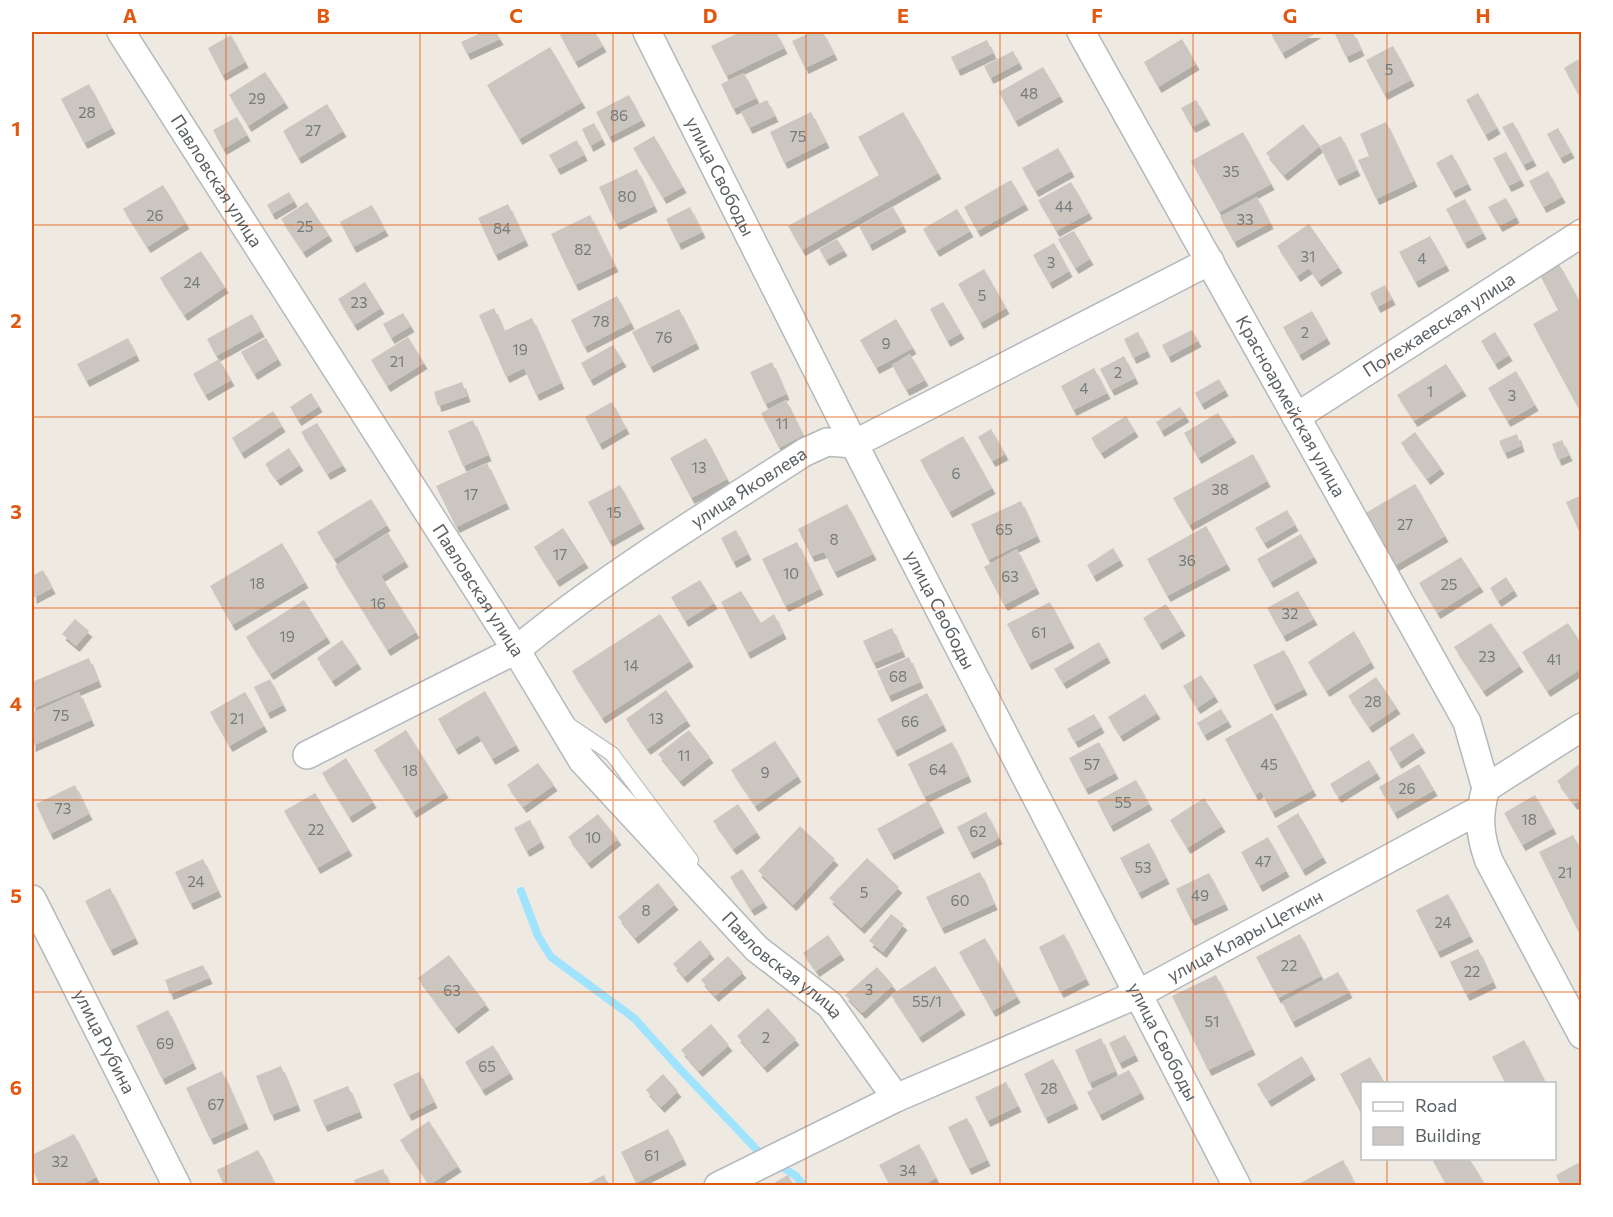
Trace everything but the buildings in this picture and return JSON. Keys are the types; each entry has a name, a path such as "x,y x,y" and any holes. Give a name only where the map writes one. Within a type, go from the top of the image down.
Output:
{"street":[{"name":"Павловская улица","path":"121,32 516,650 582,760 757,949 830,1005 896,1098"},
{"name":"улица Свободы","path":"646,32 854,444 1237,1185"},
{"name":"Красноармейская улица","path":"1081,32 1467,722 1483,799 1482,842 1581,1035"},
{"name":"Полежаевская улица","path":"1296,417 1581,233"},
{"name":"улица Яковлева","path":"307,754 516,650 545,626 671,538 805,452 827,442 854,444 1210,261"},
{"name":"улица Клары Цеткин","path":"718,1185 896,1098 1138,994 1483,799 1581,728"},
{"name":"улица Рубина","path":"32,900 177,1185"}],"waterway":[{"path":"521,891 538,936 551,957 634,1018 758,1151 796,1176 804,1186"}]}
